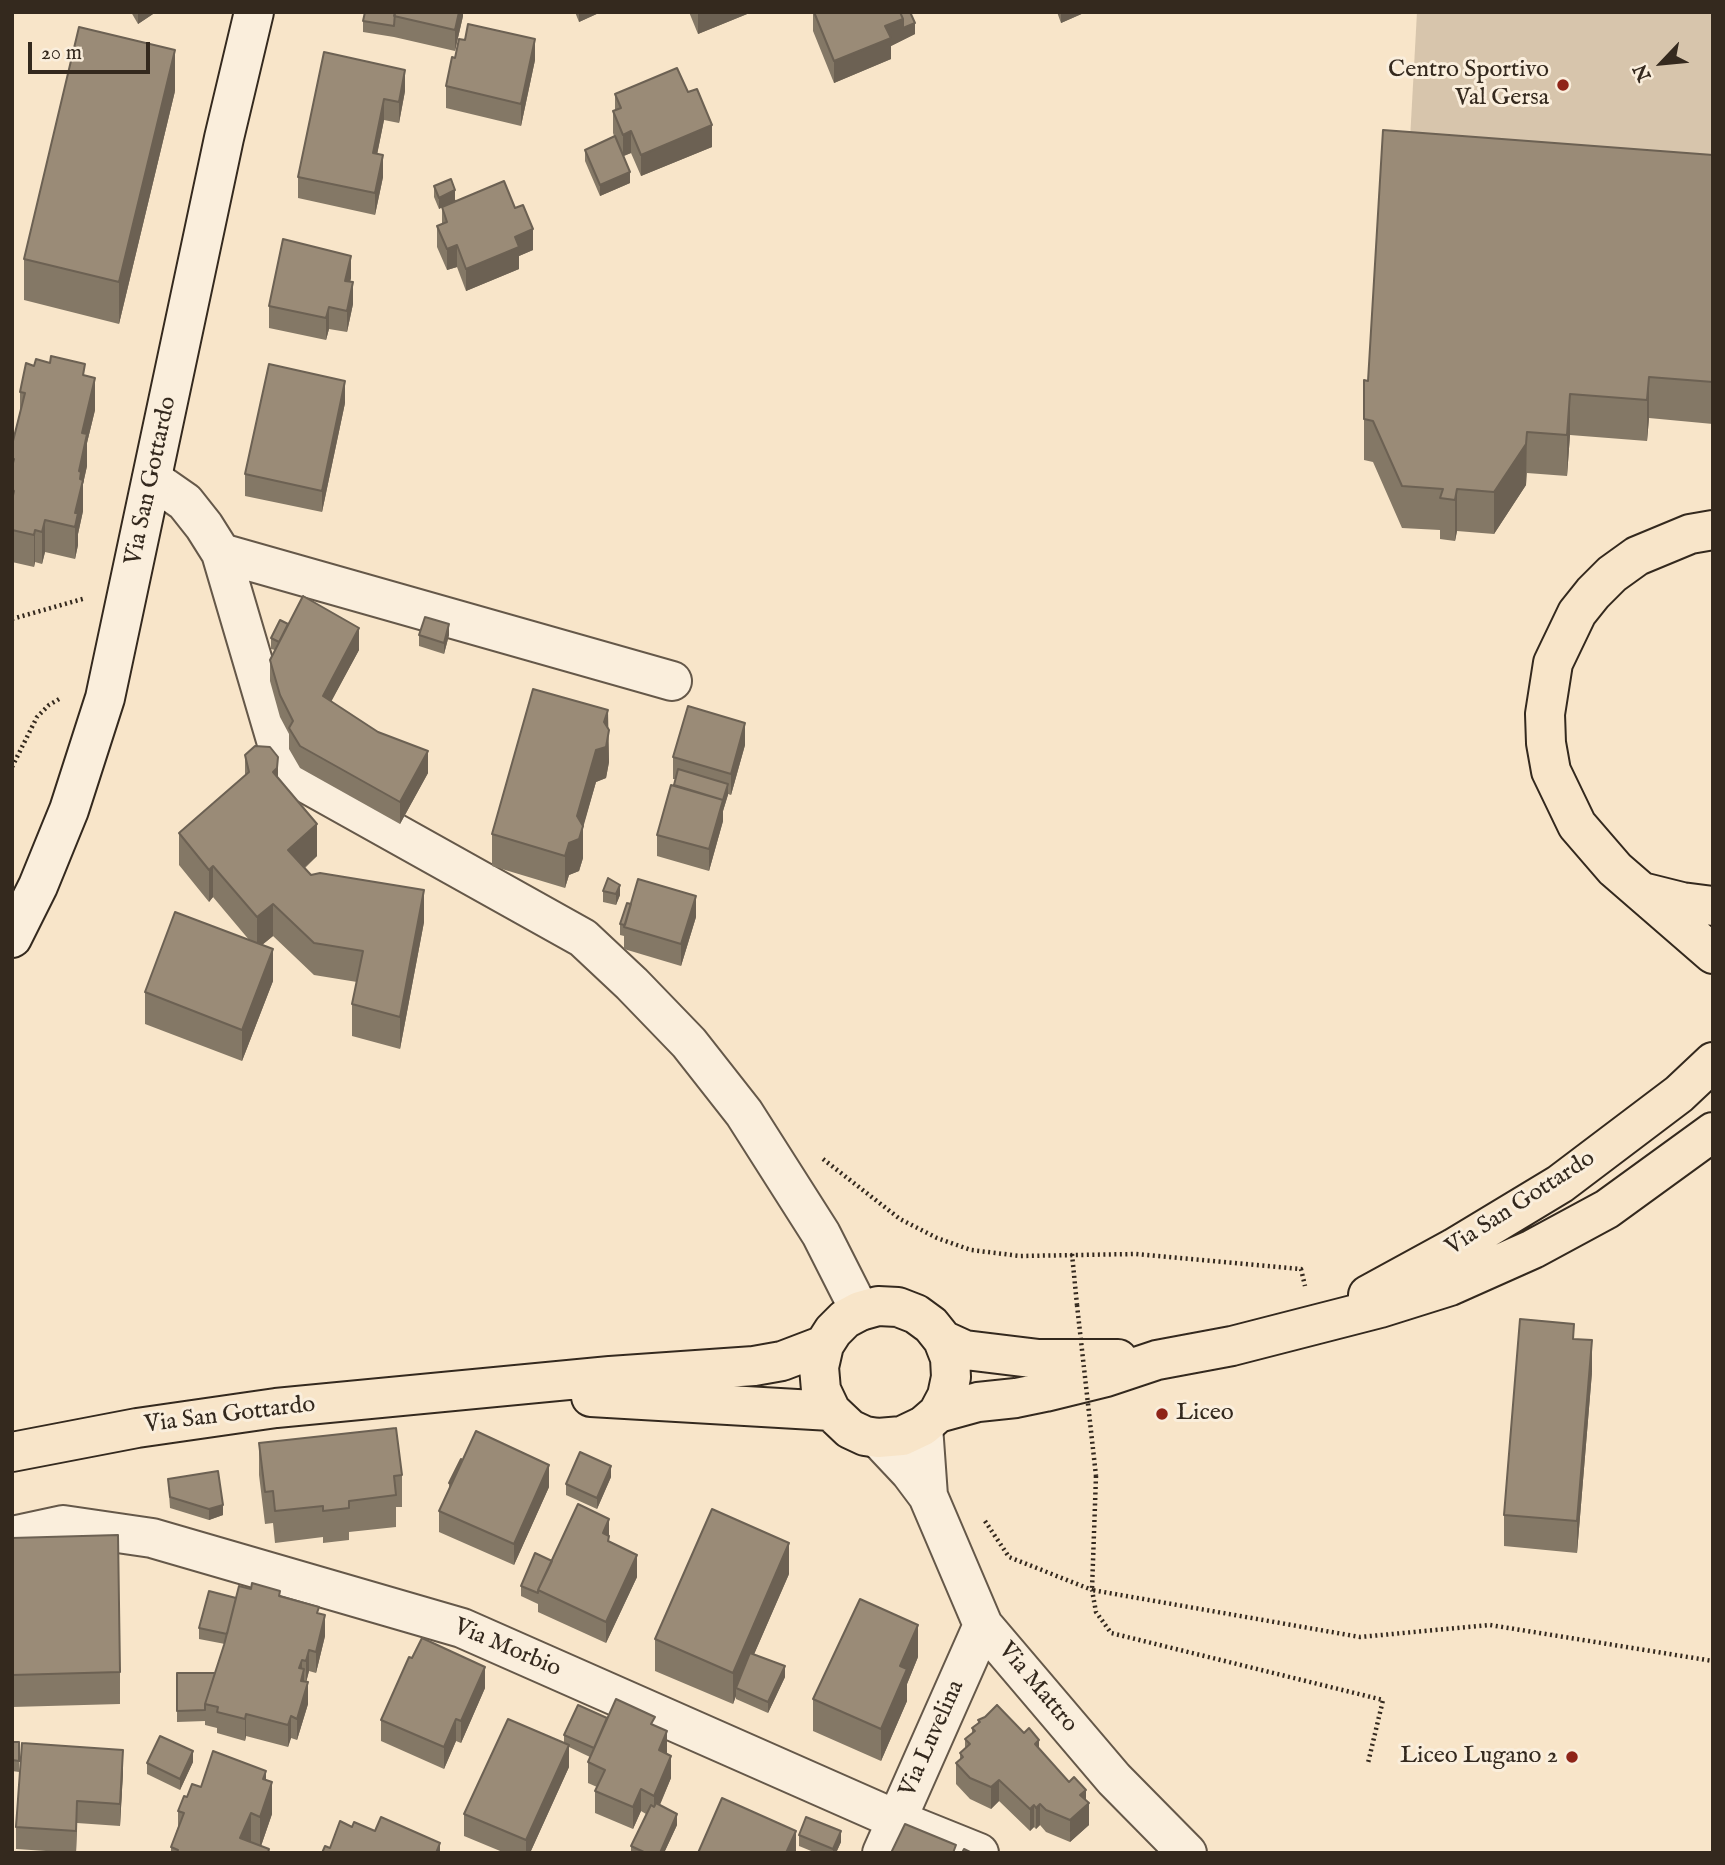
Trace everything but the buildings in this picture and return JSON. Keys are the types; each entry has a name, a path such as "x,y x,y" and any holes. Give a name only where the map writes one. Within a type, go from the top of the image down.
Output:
{"main road":[{"path":"1713,530 1690,534 1637,556 1612,573 1593,593 1571,624 1553,663 1545,714 1551,771 1577,825 1595,847 1640,891 1713,954"},
{"path":"1640,891 1682,902 1713,906"},
{"name":"Via San Gottardo","path":"1314,1324 1454,1248 1560,1184 1679,1094 1713,1062"},
{"name":"Via San Gottardo","path":"931,1420 978,1402 1045,1392 1106,1377 1157,1360 1232,1346 1380,1308 1450,1286 1533,1250 1607,1209 1713,1132"},
{"path":"1607,1209 1684,1172 1713,1163"},
{"path":"878,1306 898,1307 916,1314 931,1325 943,1340 950,1358 951,1377 947,1396 931,1420 902,1436 878,1438 850,1429 831,1411 821,1390 819,1367 824,1345 845,1319 878,1306"},
{"name":"Via San Gottardo","path":"943,1340 965,1350 1013,1357 1157,1360"},
{"name":"Via San Gottardo","path":"12,1452 205,1418 449,1391 754,1366 782,1361 824,1345"},
{"name":"Via San Gottardo","path":"449,1391 831,1411"}],"street":[{"name":"Via San Gottardo","path":"12,938 38,886 69,810 105,698 224,138 254,12"},
{"path":"152,479 185,502 221,552 286,766 302,781 583,938 689,1042 720,1081 780,1168 821,1234 860,1311"},
{"path":"221,552 672,681"},
{"name":"Via Mattro","path":"928,1496 931,1420"},
{"name":"Via Mattro","path":"878,1438 928,1496 983,1625 1114,1779 1187,1853"},
{"name":"Via Morbio","path":"12,1536 63,1525 152,1538 461,1628 890,1836 979,1853"},
{"name":"Via Luvelina","path":"890,1836 983,1625"}],"path":[{"path":"12,619 130,586"},
{"path":"12,767 37,717 49,705 62,697 105,698"},
{"path":"780,1168 810,1156 817,1156 901,1219 937,1238 971,1250 1020,1256 1136,1254 1301,1269 1314,1324"},
{"path":"1072,1254 1096,1476 1092,1590 1096,1612 1111,1633 1383,1700 1368,1763"},
{"path":"981,1514 1009,1557 1092,1590 1360,1637 1490,1625 1713,1661"}],"shaded area":[{"name":"Centro Sportivo Val Gersa","path":"1417,12 1713,12 1713,185 1409,158"}],"place":[{"name":"Centro Sportivo Val Gersa","path":"1563,85"},
{"name":"Liceo","path":"1162,1414"},
{"name":"Liceo Lugano 2","path":"1572,1757"}]}
